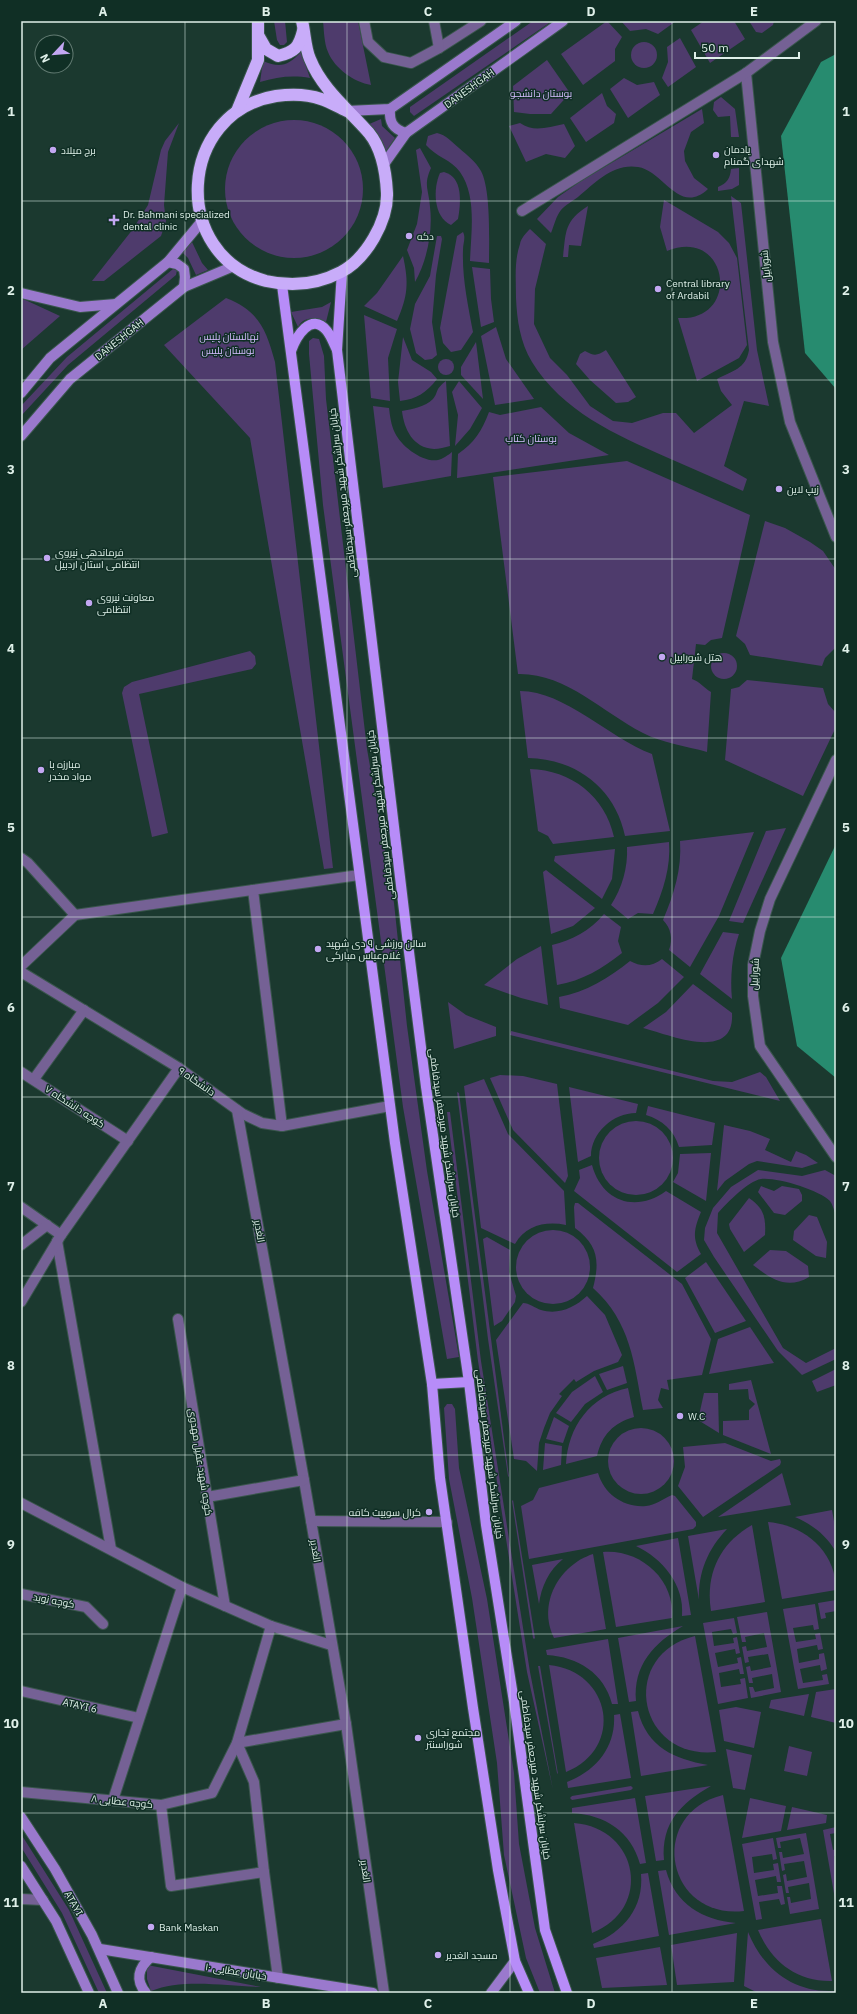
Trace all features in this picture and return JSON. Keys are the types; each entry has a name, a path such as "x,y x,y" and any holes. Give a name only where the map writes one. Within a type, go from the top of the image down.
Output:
{"highway":[{"path":"236,112 258,60 258,21"},
{"path":"258,35 266,49 278,56 291,53 300,43 303,24"},
{"path":"303,24 310,59 324,83 347,111 370,134 384,164 387,195 381,225 366,251 342,271 314,283 282,285 257,278 234,266 217,248 202,221 197,191 201,160 215,133 236,112 263,98 292,94 320,98 347,111"}],"main road":[{"path":"347,111 390,109 516,21"},
{"name":"DANESHGAH","path":"384,164 406,133 563,21"},
{"path":"390,109 392,125 398,130 406,133"},
{"path":"21,393 50,358 168,262 202,221"},
{"path":"168,262 176,264 184,269 184,287"},
{"name":"DANESHGAH","path":"21,436 70,379 184,287 234,266"},
{"name":"خیابان سرلشکر شهید میرجعفر سیدفاطمی","path":"342,271 337,350 408,949 469,1382 486,1525 502,1618 545,1930 566,1993"},
{"path":"282,285 390,1106 432,1384 440,1478 498,1870 515,1961 529,1993"},
{"path":"21,294 80,307 116,304"},
{"path":"290,353 298,335 311,323 318,323 326,330 337,350"},
{"path":"432,1384 469,1382"},
{"name":"ATAYI","path":"21,1817 55,1869 100,1950 118,1993"},
{"path":"21,1866 56,1921 89,1993"},
{"name":"خیابان عطایی ۱۰","path":"100,1950 373,1993"},
{"path":"146,1993 141,1986 138,1974 143,1963 150,1957"},
{"path":"491,1993 515,1961"}],"street":[{"path":"364,21 368,42 384,57 411,63 439,48 481,21"},
{"path":"434,21 439,48"},
{"path":"522,212 746,73 816,21"},
{"name":"شورابیل","path":"746,73 773,342 790,422 836,537"},
{"name":"شورابیل","path":"836,760 770,900 760,931 753,964 753,996 760,1046 836,1157"},
{"path":"21,858 28,863 75,915"},
{"path":"21,966 75,915 359,875"},
{"path":"253,890 282,1126"},
{"name":"دانشگاه ۹","path":"21,972 179,1068 237,1110 262,1123 282,1126 390,1106"},
{"path":"34,1079 84,1010"},
{"path":"21,1302 59,1238 179,1068"},
{"name":"کوچه دانشگاه ۷","path":"21,1072 128,1141"},
{"name":"الغدیر","path":"237,1110 304,1480 331,1645 346,1724 384,1993"},
{"path":"21,1207 47,1226 59,1238 111,1549"},
{"path":"21,1244 47,1226"},
{"name":"کوچه شهید عقیل مهدوی","path":"178,1318 225,1606"},
{"path":"207,1497 304,1480"},
{"path":"21,1503 182,1587 271,1626 331,1645"},
{"path":"311,1521 447,1522"},
{"path":"113,1800 182,1587"},
{"name":"کوچه نوید","path":"21,1594 86,1607 103,1624"},
{"name":"کوچه عطایی ۸","path":"21,1792 161,1805 212,1793 237,1743 271,1626"},
{"name":"ATAYI 6","path":"21,1691 139,1718"},
{"path":"278,1978 254,1782 237,1743 346,1724"},
{"path":"161,1805 171,1886 264,1872"},
{"path":"21,1899 43,1900"}],"green space":[{"path":"274,21 285,21 287,42 284,45 280,45 277,40"},
{"path":"323,21 358,21 371,85 352,78 335,64 331,58 325,41"},
{"path":"533,21 552,21 414,116 410,112 410,107"},
{"name":"بوستان دانشجو","path":"607,21 622,37 615,49 615,61 583,85 561,54"},
{"path":"621,21 676,21 658,34 646,29 630,31"},
{"path":"704,21 734,21 745,39 710,63 691,30"},
{"path":"749,21 774,21 773,25 762,33 756,32"},
{"path":"680,38 696,67 668,87 662,78 668,62 667,47"},
{"path":"644,42 653,46 657,55 653,64 644,68 635,64 631,55 635,46"},
{"path":"301,52 310,78 285,77 260,82 263,61 274,65 284,64 288,63"},
{"name":"بوستان دانشجو","path":"547,60 570,93 551,114 514,112 513,86"},
{"path":"624,78 637,85 654,82 660,95 628,118 610,89"},
{"name":"بوستان دانشجو","path":"602,93 607,106 616,114 614,123 586,142 570,118"},
{"path":"721,97 735,109 739,137 731,137 730,116 718,117 713,110 714,102"},
{"path":"702,109 704,123 691,132 684,151 685,161 694,178 708,189 698,196 688,198 680,195 647,170 638,167 620,168 605,175 565,206 558,215 551,233 537,219 558,197 581,181"},
{"path":"381,119 382,126 395,138 386,151 381,140 367,125"},
{"path":"294,120 320,125 343,140 358,163 363,189 358,215 343,238 320,253 294,258 268,253 245,238 230,215 225,189 230,163 245,140 268,125"},
{"path":"179,123 168,152 164,205 166,221 161,236 104,281 92,281 133,229 148,205 161,150 165,141"},
{"name":"بوستان دانشجو","path":"520,123 536,129 564,124 575,146 565,158 546,154 526,162 509,126"},
{"path":"437,133 443,135 451,141 477,165 481,171 488,203 489,263 470,261 472,215 469,192 457,168 434,153 426,145 428,136"},
{"path":"420,148 431,168 427,179 427,188 431,226 426,255 415,282 414,268 407,250 417,224 422,192 416,150"},
{"path":"739,168 739,185 732,189 718,191 718,187 724,184 729,178 731,169"},
{"path":"444,172 455,179 458,185 460,198 458,219 451,225 441,216 436,202 436,186 440,173"},
{"path":"731,196 741,203 757,350 769,406 744,401 724,466 747,479 743,491 628,440 574,408 544,379 532,362 520,331 516,298 518,250 521,240 530,229 546,244 535,289 534,324 550,358 567,375 590,406 613,421 632,423 663,413 676,413 694,433 732,405 721,391 717,379 738,369 745,361 749,350"},
{"path":"664,200 718,232 729,243 737,258 747,345 739,358 697,381 678,318 698,315 712,306 719,292 720,277 715,262 704,251 688,247 667,251 660,227"},
{"path":"588,206 581,246 569,245 568,257 563,257 566,234 570,222 580,211"},
{"path":"463,232 464,281 473,332 461,350 451,352 443,343 440,328 457,236"},
{"path":"437,236 441,236 442,239 436,275 432,322 437,355 432,359 425,360 416,353 410,329 415,304 430,276"},
{"path":"192,242 202,263 208,270 196,275 188,258 181,251"},
{"path":"403,256 407,282 405,297 397,321 364,306 377,293"},
{"path":"472,267 490,269 491,299 494,322 481,327"},
{"path":"173,269 177,270 176,275 68,365 21,416 21,406 67,357"},
{"path":"21,298 60,316 21,350"},
{"name":"بوستان پلیس","path":"226,298 246,309 260,322 275,362 333,868 324,869 250,438 164,345"},
{"path":"331,302 326,322 307,319 298,327 291,312 322,307"},
{"path":"364,315 397,329 388,358 390,401 371,398"},
{"name":"بوستان کتاب","path":"496,327 506,359 534,399 495,405 481,336"},
{"path":"403,337 412,360 431,372 437,379 429,388 416,397 400,401 398,382"},
{"path":"313,338 319,339 324,356 326,399 367,749 394,903 407,1026 427,1171 459,1357 447,1359 403,1107 323,505 309,354 309,341"},
{"path":"476,342 483,399 461,375 461,367"},
{"path":"606,350 636,397 628,402 616,403 590,380 576,364 580,354 585,351 596,355"},
{"path":"446,359 453,364 454,367 449,374 446,375 439,370 438,367 443,360"},
{"path":"446,381 450,446 436,449 427,448 415,441 407,431 402,411 430,402 435,397 438,389"},
{"path":"459,381 482,408 470,429 455,446 458,415 452,392"},
{"path":"373,406 389,408 393,427 398,438 407,448 419,456 426,459 438,460 444,458 452,452 451,476 383,488"},
{"name":"بوستان کتاب","path":"541,407 569,433 609,455 457,478 458,454 477,436 489,412 500,415"},
{"path":"627,461 750,515 722,638 711,640 705,645 696,644 692,679 711,692 707,752 666,742 643,733 583,695 552,680 535,675 518,674 493,477"},
{"path":"765,521 785,528 810,542 823,551 836,570 836,647 825,658 822,666 750,655 745,644 736,636"},
{"path":"250,651 255,656 256,664 252,669 139,694 168,833 152,837 122,693 124,687 132,682"},
{"path":"724,653 733,657 737,666 733,675 724,679 715,675 711,666 715,657"},
{"path":"747,680 823,688 828,704 836,713 836,727 803,796 725,760 731,689 739,687"},
{"path":"520,691 537,693 554,699 587,716 636,747 652,754 670,831 625,836 620,819 612,804 603,790 591,779 577,770 562,764 528,758"},
{"path":"530,769 559,774 584,788 603,809 614,837 553,844 548,836 538,831"},
{"path":"786,828 743,923 729,921 766,831"},
{"path":"754,832 719,916 690,967 669,950 671,942 670,934 668,927 663,920 671,901 676,881 680,862 680,841"},
{"path":"669,842 669,861 666,879 653,914 638,913 628,919 611,905 624,878 627,847"},
{"path":"615,849 612,879 602,899 554,861 555,856"},
{"path":"546,870 595,908 573,926 551,934 543,872"},
{"path":"604,914 621,927 618,941 622,953 607,964 584,977 557,985 552,945 567,940 587,930"},
{"path":"723,932 739,934 732,966 732,999 700,974"},
{"path":"541,946 548,1005 521,998 484,985 517,959"},
{"path":"662,959 684,977 658,1003 628,1025 560,1008 559,997 579,992 597,984 630,961 642,965 650,965"},
{"path":"693,984 732,1013 730,1028 723,1037 712,1042 699,1042 684,1040 643,1028 666,1012"},
{"path":"448,1002 466,1015 496,1027 496,1036 454,1049"},
{"path":"511,1031 713,1081 732,1082 760,1072 766,1077 780,1101 510,1035"},
{"path":"500,1075 523,1076 557,1084 568,1176 565,1183 513,1130 490,1078"},
{"path":"484,1079 508,1134 564,1191 566,1225 544,1224 537,1226 525,1232 515,1244 481,1228 464,1086"},
{"path":"569,1087 638,1104 636,1113 619,1116 605,1126 599,1132 595,1140 591,1156 578,1162"},
{"path":"457,1092 459,1093 509,1477 488,1339"},
{"path":"648,1106 715,1123 712,1145 679,1147 677,1141 667,1126 646,1115"},
{"path":"447,1112 450,1112 481,1361 530,1672 553,1790 527,1672 478,1361"},
{"path":"629,1121 643,1121 657,1127 667,1137 673,1151 673,1165 667,1179 657,1189 643,1195 629,1195 615,1189 605,1179 599,1165 599,1151 605,1137 615,1127"},
{"path":"724,1125 750,1131 770,1139 765,1150 791,1162 796,1151 806,1155 818,1163 802,1168 757,1161 749,1164 725,1181 717,1191"},
{"path":"711,1153 706,1201 673,1182 678,1173 680,1154"},
{"path":"592,1165 597,1178 604,1188 612,1195 622,1200 632,1202 643,1201 655,1198 666,1191 701,1212 697,1223 695,1238 701,1254 677,1272 574,1191 580,1178 579,1170"},
{"path":"758,1170 802,1176 825,1170 836,1176 836,1215 832,1204 825,1197 797,1185 768,1179 761,1179 750,1184 738,1193 718,1213 717,1233 783,1348 806,1363 836,1348 836,1359 802,1375 778,1351 704,1240 705,1228 713,1208 731,1187"},
{"path":"761,1186 774,1191 782,1186 799,1189 802,1195 802,1201 785,1215 774,1213 758,1192"},
{"path":"749,1198 758,1206 763,1214 765,1235 744,1252 730,1229 729,1224"},
{"path":"575,1203 578,1203 682,1284 711,1339 702,1375 667,1380 669,1390 661,1388 658,1400 663,1408 643,1410 637,1376 629,1344 623,1329 616,1315 606,1301 593,1288 596,1270 595,1254 593,1247 583,1234 575,1228"},
{"path":"809,1215 817,1217 827,1242 826,1258 816,1256 793,1240 794,1231"},
{"path":"553,1230 574,1236 584,1246 590,1267 584,1288 574,1298 553,1304 532,1298 522,1288 516,1267 522,1246 532,1236"},
{"path":"487,1237 510,1250 509,1272 516,1296 515,1302 502,1321 494,1326 483,1239"},
{"path":"770,1250 786,1251 808,1266 809,1277 794,1283 786,1283 766,1275 753,1265"},
{"path":"706,1262 746,1321 715,1333 685,1278"},
{"path":"587,1296 605,1315 622,1355 618,1362 594,1371 576,1382 574,1379 559,1394 562,1396 550,1413 539,1443 537,1471 526,1461 514,1459 496,1340 523,1303 541,1310 554,1312 571,1307"},
{"path":"750,1327 774,1363 709,1374 718,1339"},
{"path":"623,1366 627,1383 607,1390 599,1374"},
{"path":"836,1369 836,1385 817,1392 812,1381"},
{"path":"595,1376 603,1392 585,1404 571,1422 556,1413 572,1392"},
{"path":"751,1380 771,1454 723,1435 723,1421 749,1420 749,1410 755,1404 749,1399 748,1389 729,1390 729,1384"},
{"path":"628,1388 634,1417 614,1426 605,1436 597,1456 566,1464 571,1438 576,1426 584,1415 592,1406 603,1398"},
{"path":"704,1393 718,1393 719,1433 698,1420"},
{"path":"447,1404 452,1404 455,1409 459,1468 487,1599 514,1773 519,1844 535,1928 555,1993 540,1993 526,1958 504,1855 497,1763 472,1598 449,1479 444,1408"},
{"path":"554,1417 569,1426 563,1443 546,1439"},
{"path":"641,1428 654,1431 664,1438 671,1448 674,1461 671,1474 664,1484 654,1491 641,1494 628,1491 618,1484 611,1474 608,1461 611,1448 618,1438 628,1431"},
{"path":"545,1443 562,1446 561,1465 543,1470"},
{"path":"725,1443 771,1461 780,1459 781,1462 780,1465 703,1517 678,1486 685,1467 683,1447"},
{"path":"598,1473 601,1481 610,1493 616,1498 630,1505 646,1506 672,1495 675,1496 696,1522 696,1526 693,1529 529,1559 521,1506 533,1500 539,1488"},
{"path":"782,1473 791,1505 718,1517"},
{"path":"513,1500 535,1638 534,1639 512,1501"},
{"path":"832,1510 836,1532 836,1552 828,1540 818,1531 808,1523 795,1517"},
{"path":"768,1522 794,1528 816,1542 830,1563 835,1576 836,1590 782,1599"},
{"path":"752,1525 765,1602 711,1611 710,1584 717,1561 723,1550 731,1541"},
{"path":"727,1529 714,1545 702,1571 699,1600 688,1536"},
{"path":"678,1538 691,1615 682,1616 680,1594 676,1583 663,1565 646,1551 636,1546"},
{"path":"603,1552 617,1552 630,1556 642,1561 652,1569 661,1579 668,1591 672,1618 616,1627"},
{"path":"593,1554 606,1629 554,1638 549,1625 548,1612 554,1587 561,1576 570,1567 581,1559"},
{"path":"563,1559 558,1563 546,1579 539,1604 532,1565"},
{"path":"836,1600 836,1611 825,1613 826,1618 821,1619 818,1603"},
{"path":"815,1604 819,1629 814,1630 813,1625 793,1628 796,1642 816,1639 815,1634 820,1633 823,1649 818,1650 817,1645 797,1649 799,1663 819,1659 819,1654 824,1653 827,1669 821,1671 820,1665 800,1669 803,1683 823,1680 822,1675 827,1674 829,1684 798,1689 783,1609"},
{"path":"767,1612 781,1692 751,1698 749,1687 753,1687 755,1692 774,1688 772,1674 752,1678 753,1683 749,1683 746,1667 750,1666 751,1671 771,1667 768,1654 748,1657 749,1662 745,1663 742,1647 746,1646 747,1651 767,1647 764,1633 745,1637 746,1642 742,1642 737,1617"},
{"path":"734,1618 737,1633 733,1634 731,1629 712,1632 714,1646 734,1643 733,1638 737,1637 740,1653 736,1654 735,1649 715,1653 718,1667 738,1663 737,1658 741,1657 744,1674 740,1674 739,1669 719,1673 721,1687 741,1684 740,1679 745,1678 748,1698 718,1704 703,1623"},
{"path":"683,1626 663,1640 648,1656 638,1676 636,1701 629,1702 618,1638"},
{"path":"695,1636 716,1752 689,1750 669,1740 654,1724 647,1704 647,1683 655,1663 671,1647"},
{"path":"608,1639 618,1704 612,1704 603,1684 596,1675 588,1669 569,1659 547,1655 546,1650"},
{"path":"549,1665 570,1670 586,1681 597,1695 603,1712 603,1729 597,1746 585,1761 566,1772"},
{"path":"538,1666 540,1666 558,1774 557,1773"},
{"path":"836,1689 836,1723 811,1717 816,1692"},
{"path":"809,1694 804,1716 769,1708 771,1700"},
{"path":"736,1707 761,1712 754,1748 724,1741 719,1710"},
{"path":"638,1711 648,1734 664,1749 673,1755 684,1759 708,1765 641,1776 631,1712"},
{"path":"620,1714 631,1778 568,1788 567,1782 587,1771 602,1756 612,1737 614,1715"},
{"path":"789,1746 812,1752 807,1776 784,1771"},
{"path":"726,1749 752,1755 745,1790 733,1788"},
{"path":"631,1786 633,1788 631,1790 572,1800 570,1798 572,1796"},
{"path":"711,1786 682,1807 675,1816 666,1835 664,1860 656,1861 645,1796"},
{"path":"723,1795 744,1911 718,1909 697,1899 683,1883 675,1864 675,1842 683,1822 699,1806"},
{"path":"635,1798 646,1863 640,1864 636,1852 630,1842 615,1827 606,1821 595,1817 572,1813 572,1808"},
{"path":"750,1798 786,1806 781,1831 742,1838"},
{"path":"792,1807 827,1815 826,1823 787,1830"},
{"path":"574,1823 596,1828 613,1839 624,1854 630,1871 630,1889 624,1906 611,1922 592,1933"},
{"path":"836,1827 836,1833 830,1834 833,1850 836,1849 836,1856 834,1856 836,1869 836,1905 823,1830"},
{"path":"806,1833 819,1909 790,1914 787,1897 790,1897 791,1903 811,1899 809,1883 788,1887 789,1893 786,1893 783,1875 786,1874 787,1881 807,1877 804,1861 784,1864 785,1870 782,1871 779,1852 782,1852 783,1858 804,1854 800,1838 780,1842 781,1848 778,1848 776,1838"},
{"path":"21,1834 69,1910 107,1993 99,1993 62,1913 21,1847"},
{"path":"773,1838 777,1859 773,1860 772,1854 752,1857 754,1873 774,1870 773,1864 778,1863 781,1882 777,1882 776,1876 755,1880 758,1896 778,1893 777,1886 782,1886 785,1904 781,1905 779,1899 759,1902 762,1919 756,1920 742,1844"},
{"path":"666,1870 670,1882 676,1892 683,1901 692,1908 712,1918 736,1923 669,1935 658,1871"},
{"path":"648,1873 659,1936 594,1948 593,1944 614,1933 630,1917 639,1897 641,1874"},
{"path":"821,1919 832,1981 807,1978 786,1968 770,1951 758,1930"},
{"path":"748,1932 762,1957 781,1976 805,1988 819,1991 834,1991 834,1993 758,1993 744,1986"},
{"path":"737,1933 734,1982 677,1985 671,1945"},
{"path":"660,1947 667,1985 602,1988 596,1958"},
{"path":"147,1965 261,1987 219,1984 190,1984 163,1987 151,1991 147,1979"}],"shaded area":[{"path":"836,54 836,389 805,353 781,136 821,62"},
{"path":"836,844 836,1078 797,1046 781,958"}],"place":[{"name":"برج میلاد","path":"53,150"},
{"name":"یادمان شهدای گمنام","path":"716,155"},
{"name":"Dr. Bahmani specialized dental clinic","path":"114,220"},
{"name":"دکه","path":"409,236"},
{"name":"Central library of Ardabil","path":"658,289"},
{"name":"زیپ لاین","path":"779,489"},
{"name":"فرماندهی نیروی انتظامی استان اردبیل","path":"47,558"},
{"name":"معاونت نیروی انتظامی","path":"89,603"},
{"name":"هتل شورابیل","path":"662,657"},
{"name":"مبارزه با مواد مخدر","path":"41,770"},
{"name":"سالن ورزشی ۹ دی شهید غلام‌عباس مبارکی","path":"318,949"},
{"name":"W.C","path":"680,1416"},
{"name":"کرال سوییت کافه","path":"429,1512"},
{"name":"مجتمع تجاری شوراسنتر","path":"418,1738"},
{"name":"Bank Maskan","path":"151,1927"},
{"name":"مسجد الغدیر","path":"438,1955"}],"park label":[{"name":"نهالستان پلیس","path":"229,336"}]}
